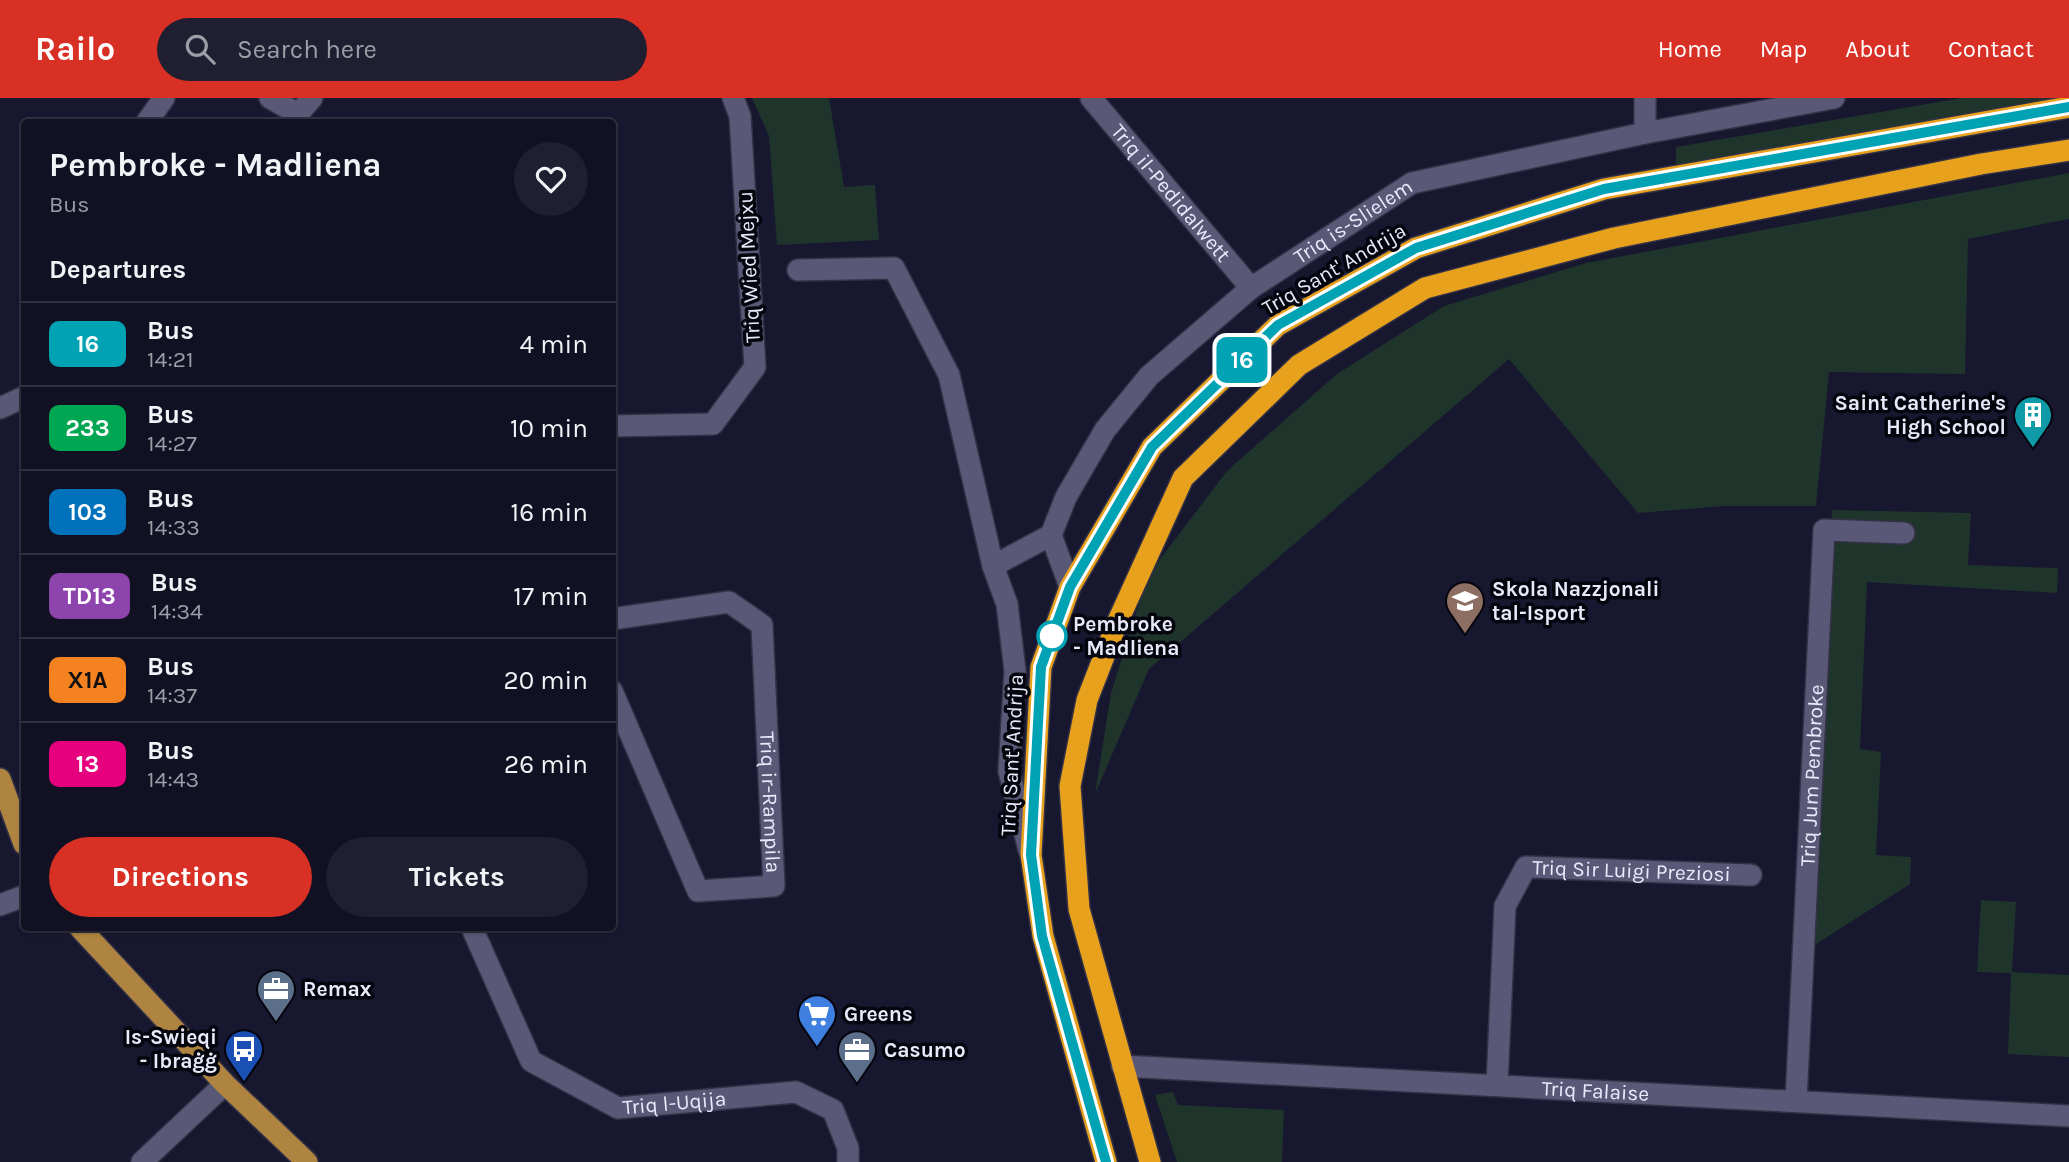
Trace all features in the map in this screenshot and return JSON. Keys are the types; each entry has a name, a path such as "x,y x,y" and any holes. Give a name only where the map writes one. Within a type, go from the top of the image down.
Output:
{"highway":[{"name":"Triq Sant' Andrija","path":"1106,1162 1042,936 1031,855 1041,667 1070,587 1152,447 1278,325 1416,248 1604,189 2069,107"},
{"path":"1150,1162 1079,909 1070,786 1087,700 1117,623 1183,478 1192,468 1299,365 1425,288 1614,238 2069,149"}],"main road":[{"path":"0,779 21,836"},
{"path":"83,931 225,1084 307,1162"}],"street":[{"path":"149,119 164,98"},
{"path":"270,98 294,118 312,98"},
{"name":"Triq Wied Mejxu","path":"616,426 713,424 755,367 740,116 733,98"},
{"name":"Triq il-Pedidalwett","path":"1091,98 1251,288"},
{"path":"1645,98 1645,133"},
{"name":"Triq is-Slielem","path":"1051,535 1066,497 1105,430 1149,376 1251,288 1412,183 1645,133 1834,98"},
{"path":"798,270 894,268 949,375 993,566 1007,604 1015,671 1009,771 1031,855"},
{"path":"0,408 21,398"},
{"name":"Triq Jum Pembroke","path":"1796,1101 1824,530 1904,533"},
{"path":"993,566 1051,535 1070,587"},
{"name":"Triq ir-Rampila","path":"616,618 729,603 762,625 774,886 698,891 616,700"},
{"name":"Triq Sir Luigi Preziosi","path":"1497,1085 1505,906 1526,867 1751,876"},
{"path":"0,905 21,897"},
{"name":"Triq l-Uqija","path":"473,931 531,1061 618,1108 796,1092 833,1110 848,1148 848,1162"},
{"name":"Triq Falaise","path":"1122,1066 2069,1116"},
{"path":"142,1162 225,1084"}],"green space":[{"path":"752,98 829,98 844,187 875,185 879,240 777,245 769,136"},
{"path":"1962,98 2051,98 1676,176 1676,147"},
{"path":"2069,173 2069,219 1968,239 1965,374 1829,372 1816,506 1723,506 1638,513 1509,359 1149,669 1095,794 1111,693 1148,575 1227,471 1337,374 1444,306 1586,263"},
{"path":"1832,510 1971,513 1968,565 2058,568 2057,593 1867,582 1860,749 1881,752 1876,855 1911,857 1910,884 1813,946"},
{"path":"1981,900 2016,902 2012,972 2069,975 2069,1057 2008,1054 2011,973 1977,972"},
{"path":"1173,1092 1178,1105 1284,1110 1282,1162 1177,1162 1155,1095"}],"bus line":[{"name":"16","path":"1106,1162 1042,936 1031,855 1041,667 1070,587 1152,447 1278,325 1416,248 1604,189 1970,122 2069,107"}],"place":[{"name":"Saint Catherine's High School","path":"2033,449"},
{"name":"Skola Nazzjonali tal-Isport","path":"1465,635"},
{"name":"Pembroke - Madliena","path":"1052,636"},
{"name":"Remax","path":"276,1023"},
{"name":"Greens","path":"817,1048"},
{"name":"Is-Swieqi - Ibraġġ","path":"244,1083"},
{"name":"Casumo","path":"857,1084"}]}
